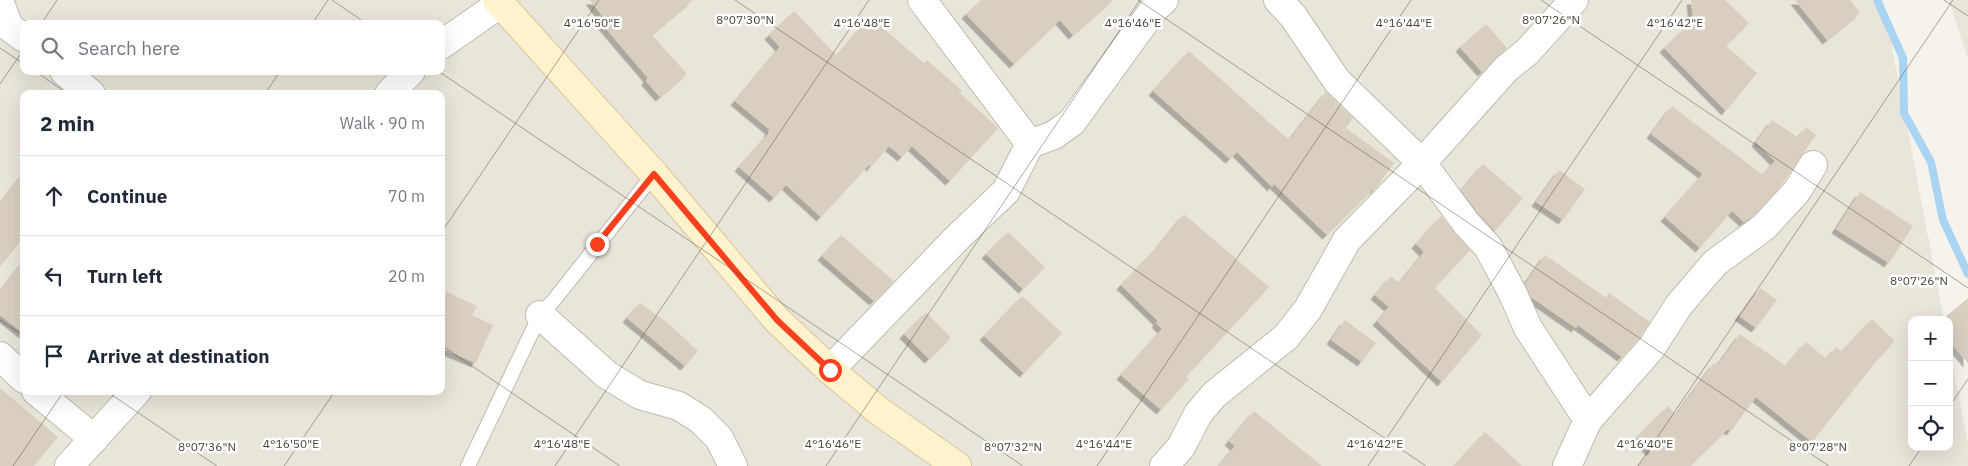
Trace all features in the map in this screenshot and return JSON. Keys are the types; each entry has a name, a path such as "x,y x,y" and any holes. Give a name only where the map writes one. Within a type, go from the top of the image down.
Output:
{"main road":[{"path":"499,2 654,174 777,320 830,370 879,411 957,466"}],"street":[{"path":"922,0 1030,144"},
{"path":"830,370 957,238 1006,191 1030,144 1054,135 1072,122 1154,9 1164,0"},
{"path":"1278,0 1293,16 1337,81 1422,163 1466,224 1488,247 1513,294 1528,328 1588,420"},
{"path":"1164,466 1181,447 1198,414 1214,396 1286,337 1308,309 1347,240 1422,163 1506,69 1527,52 1574,0"},
{"path":"445,42 499,2"},
{"path":"0,3 9,26 20,35"},
{"path":"69,75 86,90"},
{"path":"393,90 408,75"},
{"path":"1567,466 1588,420 1652,348 1679,304 1715,262 1764,227 1797,191 1813,165"},
{"path":"540,315 607,375 640,395 679,406 701,420 719,438 733,466"},
{"path":"0,356 20,375"},
{"path":"41,395 94,439"},
{"path":"69,466 133,395"}],"lane":[{"path":"468,466 540,315 654,174"}],"shaded area":[{"path":"0,0 1883,0 1943,316 1908,316 1908,451 1953,451 1953,366 1968,443 1968,466 0,466"},
{"path":"1949,0 1968,0 1968,60"}],"building":[{"path":"590,0 693,0 652,35 687,74 660,97 646,81 648,78 602,24 606,21"},
{"path":"981,0 1113,0 1073,35 1060,20 1014,64 966,14"},
{"path":"1691,0 1725,0 1749,23 1726,46 1757,73 1726,111 1664,48 1693,20"},
{"path":"1795,0 1850,0 1860,13 1827,40"},
{"path":"794,11 837,56 870,17 924,63 927,60 962,91 960,93 998,128 950,181 912,146 902,157 889,146 871,167 869,165 821,217 786,185 774,198 739,167 770,130 735,101 780,47 769,35"},
{"path":"1486,24 1507,48 1482,72 1460,47"},
{"path":"1189,51 1289,140 1326,92 1353,118 1346,128 1394,163 1376,188 1327,235 1274,184 1272,187 1237,152 1230,159 1153,91"},
{"path":"1672,106 1763,175 1775,161 1756,142 1772,120 1797,137 1806,127 1816,135 1779,188 1754,215 1744,222 1732,211 1700,248 1665,217 1703,174 1651,134"},
{"path":"1483,164 1523,198 1495,231 1478,213 1461,190"},
{"path":"1559,170 1585,189 1563,220 1536,202"},
{"path":"20,178 20,242 0,267 0,203"},
{"path":"1860,192 1913,226 1889,263 1836,229"},
{"path":"1184,214 1269,287 1186,377 1189,379 1161,410 1121,375 1162,329 1156,323 1158,321 1121,285 1160,244"},
{"path":"1441,216 1470,250 1435,288 1482,335 1442,382 1377,321 1389,307 1375,295 1391,276 1399,283 1424,252 1416,244"},
{"path":"1008,232 1045,267 1023,289 986,254"},
{"path":"841,235 894,281 874,301 822,256"},
{"path":"1545,255 1606,298 1609,293 1650,322 1622,357 1578,325 1576,328 1531,297 1525,284"},
{"path":"20,266 20,331 0,315 0,291"},
{"path":"1760,288 1777,300 1756,328 1739,316"},
{"path":"447,292 477,306 472,315 493,325 476,363 445,350 445,296"},
{"path":"1022,296 1062,333 1024,373 984,336"},
{"path":"1968,298 1968,363 1953,346 1953,316 1949,316"},
{"path":"640,303 669,324 698,351 685,366 627,318"},
{"path":"926,312 951,338 929,359 904,334"},
{"path":"1872,319 1895,341 1878,359 1812,442 1756,397 1731,431 1728,429 1690,466 1637,466 1651,452 1637,437 1668,406 1676,415 1714,363 1717,366 1740,334 1786,366 1806,342 1827,359 1836,347 1842,351"},
{"path":"1345,320 1376,343 1362,362 1331,340"},
{"path":"0,388 58,437 34,466 0,466"},
{"path":"1254,411 1322,466 1219,466 1235,446 1229,441"},
{"path":"1485,432 1522,466 1454,466"}],"waterway":[{"path":"1877,0 1903,58 1904,113 1931,162 1943,220 1968,274"}],"route":[{"path":"597,244 654,174 777,320 830,370"}]}
